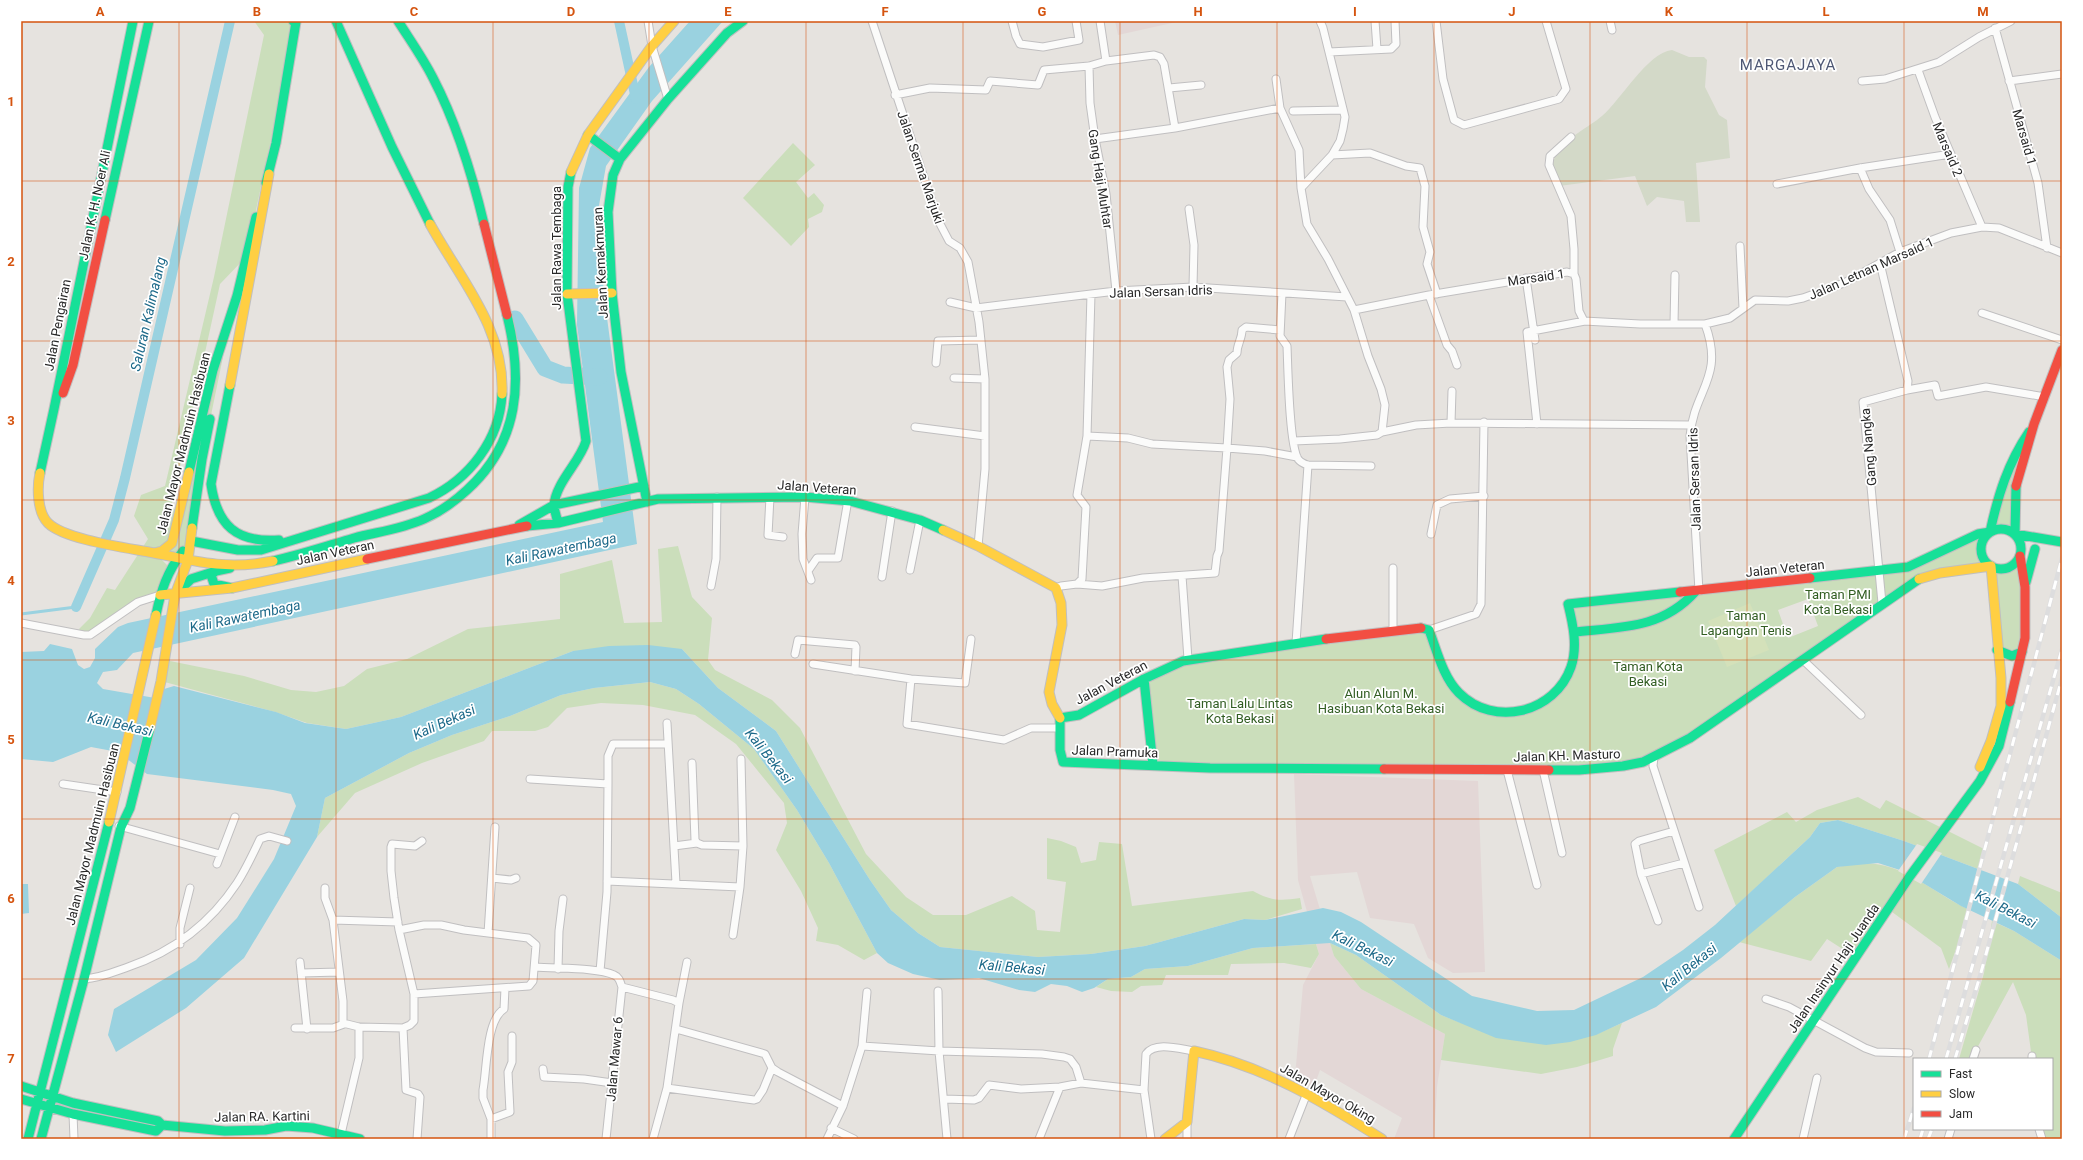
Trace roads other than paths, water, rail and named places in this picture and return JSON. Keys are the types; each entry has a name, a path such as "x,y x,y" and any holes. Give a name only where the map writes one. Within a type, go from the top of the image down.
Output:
{"main road":[{"name":"Jalan Pengairan","path":"133,21 53,416 38,477 38,496 47,523 57,530 71,535 188,560 235,566"},
{"name":"Jalan K. H. Noer Ali","path":"53,416 74,365 135,77 149,21"},
{"name":"Jalan Mayor Madmuin Hasibuan","path":"41,1139 54,1096 84,979 121,827 130,808 160,688 175,595 188,560 202,459 251,234 269,174 295,21"},
{"path":"191,541 238,551 267,549 306,535 419,502 442,491 460,479 478,462 497,423 503,387 502,369 494,336 478,303 449,257 403,172 336,21"},
{"path":"175,595 192,579 216,571 235,566 260,563 387,530 430,517 447,506 471,486 488,467 500,449 509,428 514,406 516,386 513,350 485,230 456,132 437,86 398,21"},
{"name":"Jalan Rawa Tembaga","path":"554,505 562,484 584,448 586,441 574,360 569,294 568,187 572,168 622,88 642,62 654,50 674,21"},
{"name":"Jalan Kemakmuran","path":"647,502 621,372 610,293 608,212 612,175 617,157 727,33 743,21"},
{"path":"590,137 617,157"},
{"path":"269,174 211,484 211,497 216,511 223,522 231,531 243,537 268,541 306,535"},
{"path":"569,294 610,293"},
{"name":"Jalan Mayor Madmuin Hasibuan","path":"153,552 162,551 172,543 213,370 237,296"},
{"path":"2020,555 2020,542 2015,534 2015,490 2034,424 2062,350"},
{"path":"1990,532 1998,492 2017,448 2034,424"},
{"path":"644,486 658,500"},
{"name":"Jalan Veteran","path":"516,527 554,505 644,486"},
{"name":"Jalan Veteran","path":"160,595 175,595 232,588 516,527 558,523 658,500 714,497 805,497 848,500 892,511 920,520 978,546 1056,588"},
{"path":"554,505 558,523"},
{"path":"2001,528 2015,534 2060,541 2020,555 2010,567 2001,569 1991,566 1985,560 1981,550 1983,539 1990,532 2001,528"},
{"name":"Jalan Veteran","path":"1060,723 1079,715 1144,678 1188,660 1296,643 1418,627 1429,630 1446,676 1458,693 1470,702 1485,709 1503,713 1518,712 1535,707 1550,698 1563,684 1571,668 1575,645 1574,632 1568,604 1908,567 1978,534 1990,532"},
{"name":"Jalan Mayor Madmuin Hasibuan","path":"26,1137 40,1091 117,792 160,595 170,568 191,541"},
{"path":"2025,587 2035,549"},
{"path":"153,552 170,568"},
{"path":"1935,555 1931,563 1934,570 1940,573"},
{"name":"Jalan Insinyur Haji Juanda","path":"1734,1139 1880,920 1944,828 1980,781 1999,746 2022,652 2026,622 2025,587 2020,555"},
{"name":"Jalan KH. Masturo","path":"1210,768 1543,770 1614,768 1634,764 1654,757 1690,738 1882,603 1919,579 1940,573 1991,566"},
{"name":"Jalan Insinyur Haji Juanda","path":"1956,812 1976,777 1991,742 2001,706 2001,678 1997,650 1991,566"},
{"path":"216,571 211,575 211,580 214,584 232,588"},
{"path":"1056,588 1061,604 1062,625 1049,692 1060,723"},
{"path":"1574,632 1637,625 1671,614 1697,591"},
{"path":"1997,650 2012,656 2022,652"},
{"path":"1144,678 1153,765"},
{"name":"Jalan Pramuka","path":"1060,723 1060,750 1063,762 1210,768"},
{"path":"1165,1139 1187,1122 1194,1051"},
{"name":"Jalan Mayor Oking","path":"1194,1051 1222,1057 1255,1068 1307,1093 1382,1139"},
{"name":"Jalan RA. Kartini","path":"21,1086 157,1129"},
{"name":"Jalan RA. Kartini","path":"21,1099 72,1114 157,1129 224,1135 286,1126 313,1128 360,1139"}],"street":[{"path":"648,21 654,50 668,99"},
{"name":"Jalan Serma Marjuki","path":"872,21 938,220 949,241 960,248 968,262 976,308 985,380 984,469 978,546"},
{"path":"1012,21 1020,44 1042,47 1079,40 1076,21"},
{"path":"1100,21 1106,61"},
{"path":"1301,188 1332,155 1340,141 1345,118 1320,21"},
{"path":"1374,21 1377,49"},
{"path":"1329,52 1395,47 1395,21"},
{"path":"1436,21 1443,79 1454,120 1464,124 1559,99 1566,89 1546,21"},
{"path":"1610,21 1612,30"},
{"path":"1862,81 1885,79 1918,70 1939,62 1995,28 2011,21"},
{"name":"Marsaid 1","path":"1995,28 2038,183 2047,248"},
{"path":"895,94 930,88 986,90 990,82 1038,84 1044,70 1089,66 1106,61 1154,56 1160,57 1164,64 1175,128"},
{"name":"Gang Haji Muhtar","path":"1089,66 1090,104 1095,139 1106,194 1116,291"},
{"name":"Marsaid 2","path":"1918,70 1982,227"},
{"path":"2009,81 2062,74"},
{"path":"1276,79 1280,108 1299,150 1301,188 1307,224 1328,259 1354,310 1385,405 1382,432"},
{"path":"1168,88 1201,85"},
{"path":"1095,139 1175,128 1280,108"},
{"path":"1293,111 1343,110"},
{"path":"1571,137 1550,156 1549,165 1571,216 1574,249 1574,274"},
{"path":"1332,155 1370,154 1406,166 1420,168 1425,186 1423,227 1430,252 1427,264 1433,294 1447,345 1452,351 1457,365"},
{"path":"1777,184 1860,168 1951,154"},
{"path":"1860,168 1869,189 1890,220 1900,252"},
{"path":"1189,209 1194,245 1193,287"},
{"name":"Jalan Letnan Marsaid 1","path":"1704,324 1734,316 1744,308 1760,299 1788,301 1803,298 1844,283 1900,252 1951,232 1982,227 1999,228 2062,253"},
{"path":"1740,246 1744,308"},
{"path":"1880,263 1908,381 1908,390 1935,385 1938,396 1986,387 2045,397"},
{"name":"Marsaid 1","path":"1354,310 1433,294 1567,272 1574,274 1576,279 1579,311 1585,321"},
{"path":"1674,324 1675,275"},
{"path":"1526,278 1535,340"},
{"name":"Jalan Sersan Idris","path":"950,302 976,308 1116,291 1193,287 1282,294 1347,297"},
{"path":"1077,584 1082,579 1086,514 1086,507 1077,495 1087,436 1091,294"},
{"path":"1282,294 1280,336 1287,346 1294,440 1297,457 1302,464 1308,465 1371,466"},
{"path":"1982,313 2062,340"},
{"path":"1537,424 1528,332 1585,321 1704,324"},
{"name":"Jalan Sersan Idris","path":"1697,591 1691,425 1712,364 1712,348 1704,324"},
{"path":"1056,588 1077,584 1102,586 1143,578 1214,574 1216,572 1222,517 1230,399 1227,367 1229,360 1237,354 1237,347 1242,338 1242,330 1246,326 1280,330"},
{"path":"936,363 938,341 980,340"},
{"path":"954,378 985,380"},
{"name":"Gang Nangka","path":"1879,571 1863,402 1908,390"},
{"path":"1451,423 1452,391"},
{"path":"1294,440 1340,439 1377,435 1382,432 1416,425 1451,423 1484,422 1537,424 1691,425"},
{"path":"1429,630 1476,614 1479,611 1481,604 1484,496 1484,422"},
{"path":"915,427 985,436"},
{"path":"1087,436 1128,438 1152,444 1265,451 1297,457"},
{"path":"1296,643 1308,465"},
{"path":"1431,534 1437,506 1450,499 1484,496"},
{"path":"712,586 716,559 714,497"},
{"path":"770,497 768,534 783,537"},
{"path":"805,497 803,553 812,580"},
{"path":"808,571 817,558 838,558 848,500"},
{"path":"882,577 892,511"},
{"path":"910,570 920,520"},
{"path":"1393,568 1393,630"},
{"path":"1879,571 1882,603"},
{"path":"1182,576 1188,660"},
{"path":"21,623 84,635 95,632 146,598 160,595"},
{"path":"813,664 911,679 965,682 971,639"},
{"path":"795,654 798,640 855,645 855,671"},
{"path":"1803,660 1861,715"},
{"path":"911,679 907,724 1004,740 1031,728 1060,723"},
{"path":"667,723 676,883"},
{"path":"535,967 600,971 607,880 608,756 613,744 668,744"},
{"path":"1654,757 1653,766 1699,907"},
{"path":"733,935 740,886 743,846 741,759"},
{"path":"692,763 693,835 697,843"},
{"path":"1507,770 1536,885"},
{"path":"1543,770 1562,853"},
{"path":"530,779 608,784"},
{"path":"63,784 117,792"},
{"path":"217,864 235,817"},
{"path":"109,824 220,854"},
{"path":"488,933 495,827"},
{"path":"1658,921 1641,874 1634,846 1636,843 1674,830"},
{"path":"84,979 96,978 147,961 180,944 213,914 232,889 260,839 269,836 288,842"},
{"path":"295,1028 333,1028 344,1024 402,1028 410,1025 414,1021 414,994 398,926 391,871 391,845 396,843 415,846 422,841"},
{"path":"674,846 697,843 702,845 743,846"},
{"path":"1641,874 1684,863"},
{"path":"492,878 511,880 516,878"},
{"path":"607,880 740,886"},
{"path":"180,944 180,928 190,888"},
{"path":"326,888 325,898 333,920 344,1024"},
{"path":"558,969 559,931 563,899"},
{"path":"333,920 398,926 441,925 532,940 536,945 535,967 532,984 505,988 414,994"},
{"path":"300,962 307,1029"},
{"path":"653,1139 667,1088 679,1003 687,962"},
{"name":"Jalan Mawar 6","path":"600,971 620,979 622,987 606,1139"},
{"path":"301,973 339,972"},
{"path":"622,987 673,1000 679,1003"},
{"path":"491,1139 491,1119 483,1098 483,1090 493,1023 498,1013 504,1009 505,988"},
{"path":"938,990 939,1051 947,1139"},
{"path":"827,1139 843,1106 862,1046 867,992"},
{"path":"1766,999 1789,1007 1865,1048 1876,1052 1909,1053"},
{"path":"341,1134 359,1058 359,1026"},
{"path":"402,1028 406,1090 418,1094 420,1097 417,1139"},
{"path":"676,1029 765,1054 772,1068 843,1106"},
{"path":"491,1119 510,1112 508,1072 512,1062 512,1036"},
{"path":"862,1046 1064,1056 1070,1059 1076,1067 1081,1083"},
{"path":"1151,1139 1144,1090 1145,1057 1148,1052 1160,1047 1194,1051"},
{"path":"1973,1058 1976,1050"},
{"path":"667,1088 754,1100 757,1099 763,1090 772,1068"},
{"path":"543,1069 542,1076 544,1077 584,1078 612,1084"},
{"path":"1803,1139 1817,1078"},
{"path":"944,1099 974,1100 979,1098 989,1085 1021,1089 1060,1087 1081,1083 1144,1090"},
{"path":"1040,1139 1060,1087"},
{"path":"1289,1139 1307,1093"},
{"path":"72,1114 74,1139"},
{"path":"1187,1122 1187,1139"},
{"path":"831,1128 854,1139"}],"water":[{"path":"690,21 723,21 652,101 606,166 598,211 604,295 637,544 133,653 117,670 103,672 97,683 103,689 161,699 164,689 174,686 276,712 305,723 346,729 401,717 573,651 609,646 648,645 682,649 718,688 776,731 870,880 891,910 918,933 940,947 1038,957 1091,954 1145,946 1244,919 1265,920 1323,908 1341,912 1361,922 1472,996 1537,1011 1574,1010 1643,977 1683,950 1715,925 1810,837 1820,823 1838,820 1904,841 2018,884 2062,918 2062,961 2014,931 1961,906 1903,871 1878,863 1837,867 1795,897 1721,958 1656,1007 1596,1035 1570,1042 1546,1045 1496,1038 1441,1015 1356,955 1330,943 1253,948 1188,966 1145,969 1131,977 1108,979 1094,988 1082,992 1067,986 1051,984 1035,992 1019,990 979,978 940,980 913,974 888,963 877,953 829,863 797,810 754,749 699,704 676,689 650,682 594,688 561,695 510,716 452,735 409,753 325,798 317,837 244,958 186,1008 116,1052 108,1035 114,1009 196,960 237,918 274,859 296,806 291,794 273,790 147,774 118,752 91,747 53,762 21,759 21,652 44,651 50,644 72,649 78,665 84,669 90,667 95,658 95,649 118,627 128,623 603,522 577,325 579,188 590,148 649,67"},
{"path":"21,884 28,884 29,913 21,914"}],"waterway":[{"name":"Saluran Kalimalang","path":"76,607 114,520 125,478 230,21"},
{"path":"619,21 636,99"},
{"path":"515,319 545,368 563,375 599,377"},
{"path":"21,614 76,607"}],"railway":[{"path":"1929,1058 2062,558"},
{"path":"1946,1058 2062,649"},
{"path":"1955,1058 1980,976 2062,678"},
{"path":"1904,1139 1913,1111"},
{"path":"1920,1139 1923,1130"},
{"path":"1928,1139 1932,1130"}],"district":[{"name":"MARGAJAYA","path":"1788,65"}],"water label":[{"name":"Kali Rawatembaga","path":"561,549"},
{"name":"Kali Rawatembaga","path":"245,616"},
{"name":"Kali Bekasi","path":"444,722"},
{"name":"Kali Bekasi","path":"120,724"},
{"name":"Kali Bekasi","path":"769,756"},
{"name":"Kali Bekasi","path":"2006,909"},
{"name":"Kali Bekasi","path":"1363,948"},
{"name":"Kali Bekasi","path":"1012,967"},
{"name":"Kali Bekasi","path":"1689,967"}],"park label":[{"name":"Taman PMI Kota Bekasi","path":"1838,602"},
{"name":"Taman Lapangan Tenis","path":"1746,622"},
{"name":"Taman Kota Bekasi","path":"1648,674"},
{"name":"Alun Alun M. Hasibuan Kota Bekasi","path":"1381,700"},
{"name":"Taman Lalu Lintas Kota Bekasi","path":"1240,710"}]}
